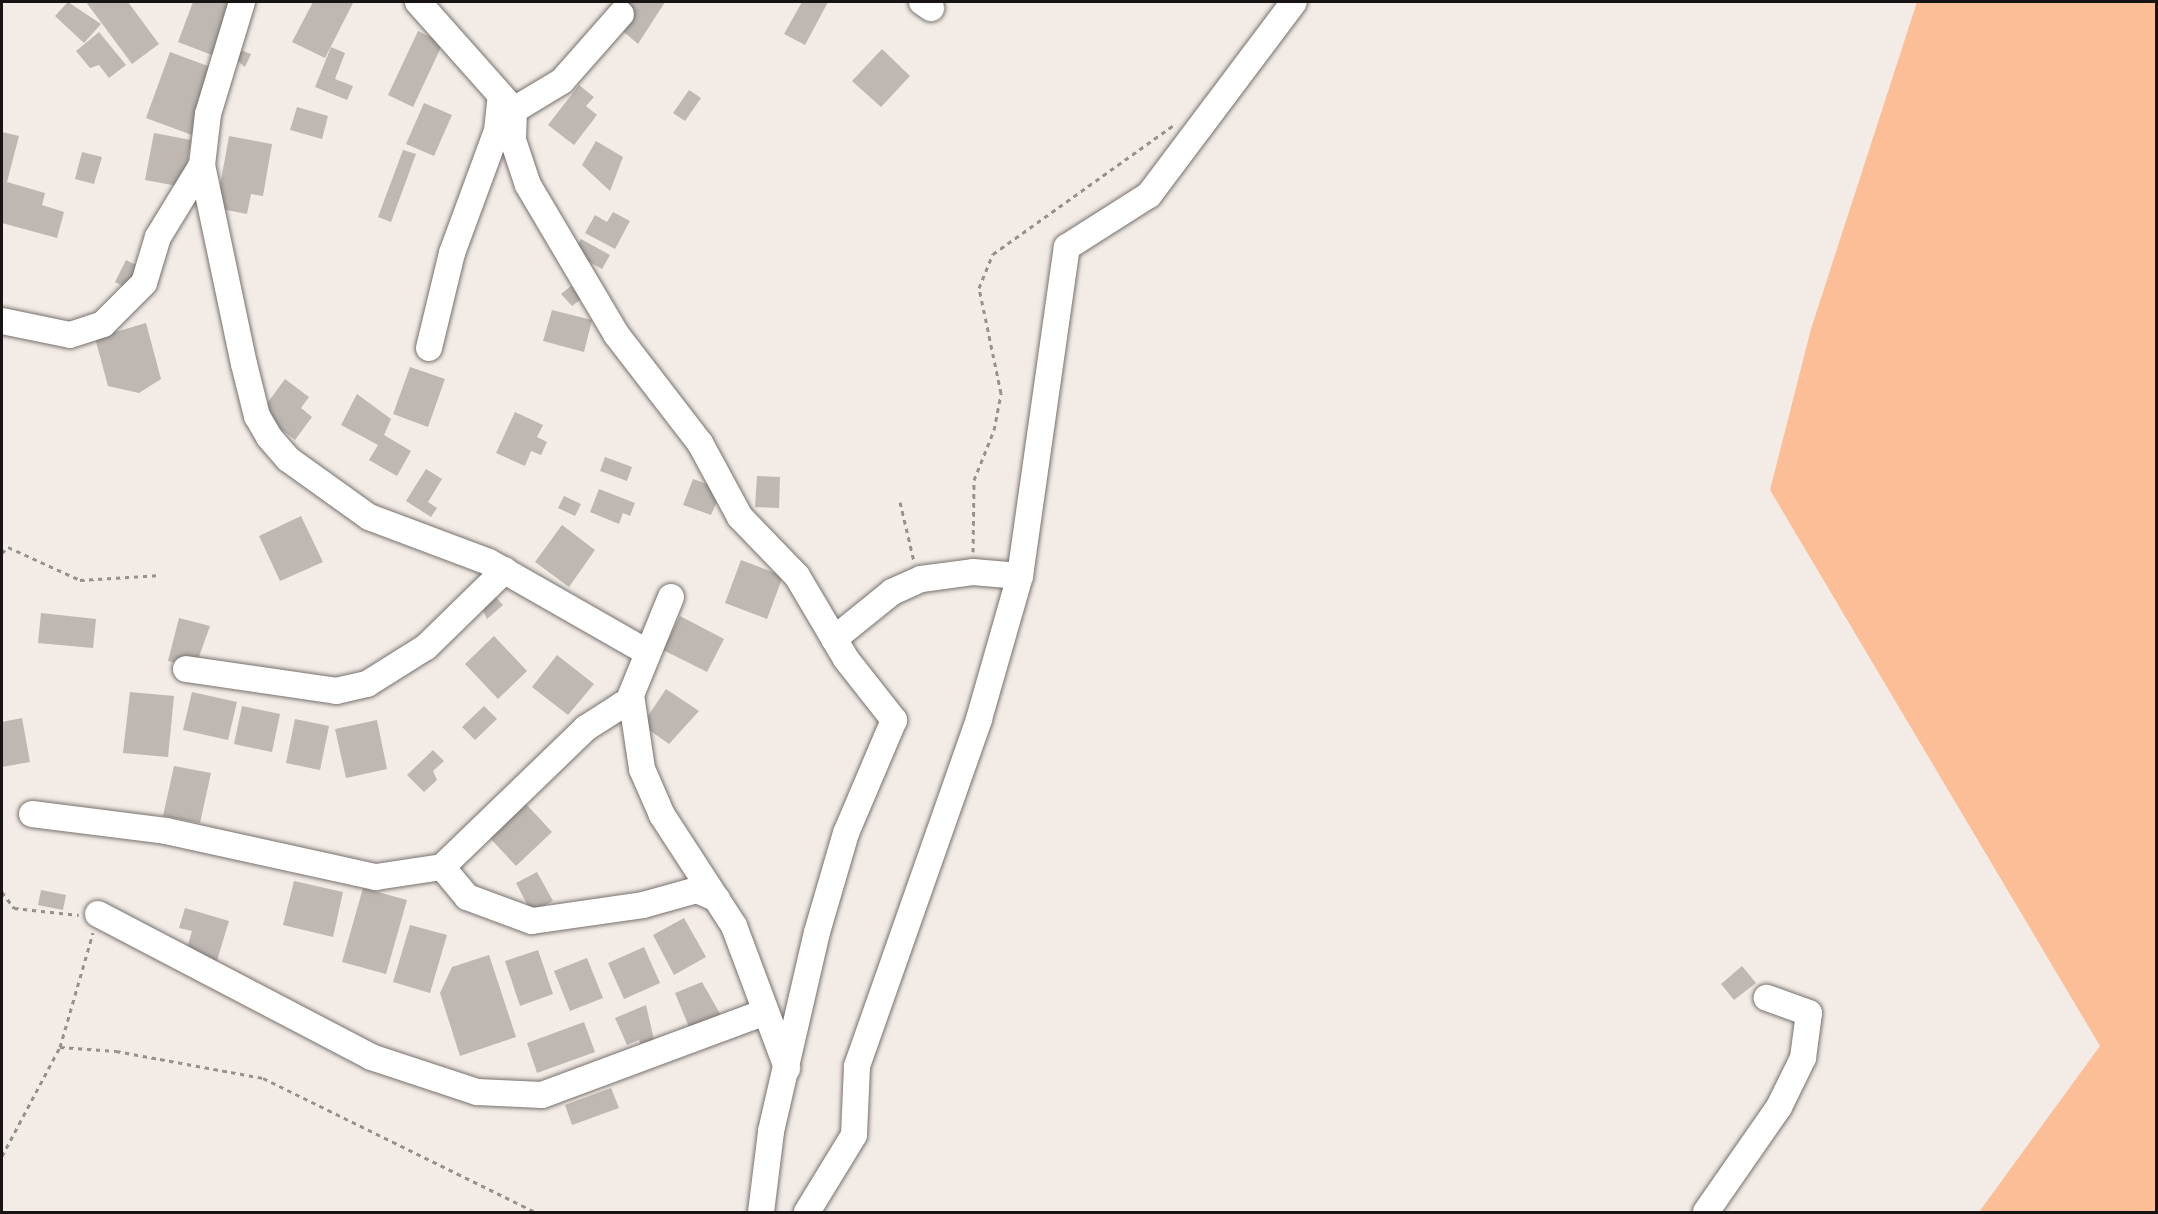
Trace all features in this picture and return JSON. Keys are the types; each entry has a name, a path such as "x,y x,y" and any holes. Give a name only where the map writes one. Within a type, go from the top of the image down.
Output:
{"street":[{"path":"242,2 208,114 202,165 244,364 257,416 269,437 288,459 369,517 505,570 647,652"},
{"path":"418,2 507,103 513,140 544,217 616,334 700,443 740,517 797,576 834,639 894,720 838,854 771,1132 761,1212"},
{"path":"807,1212 854,1135 857,1066 979,719 1020,576 1066,247 1149,195 1294,2"},
{"path":"429,348 452,253 507,103 562,81 621,14"},
{"path":"2,321 70,334 103,324 144,283 158,237 202,165"},
{"path":"186,669 336,691 367,684 426,647 505,570"},
{"path":"834,639 892,592 921,579 973,572 1020,576"},
{"path":"671,597 647,652 630,711 656,804 717,899 742,944 763,1012 787,1068"},
{"path":"32,814 166,831 376,877 442,867 586,728 612,708 622,705 630,711"},
{"path":"442,867 467,897 532,921 643,906 697,890 717,899"},
{"path":"98,914 371,1057 477,1092 542,1095 763,1012"},
{"path":"1706,1212 1775,1113 1803,1058 1809,1013 1767,998"}],"path":[{"path":"973,572 974,480 994,430 1001,393 979,288 993,254 1180,121"},
{"path":"900,502 921,579"},
{"path":"2,553 8,547 80,580 161,575"},
{"path":"2,892 14,908 55,917 98,914 60,1047 2,1156"},
{"path":"60,1047 263,1078 535,1212"}],"shaded area":[{"path":"1917,2 2156,2 2156,1212 1979,1212 2100,1046 1770,490 1811,329"}],"building":[{"path":"68,2 101,24 84,43 55,16"},
{"path":"86,2 128,2 159,44 132,64"},
{"path":"193,2 233,2 212,55 178,42"},
{"path":"313,2 353,3 325,58 292,42"},
{"path":"629,2 665,2 638,44 612,22"},
{"path":"802,2 828,2 805,45 784,34"},
{"path":"418,31 443,43 413,107 388,95"},
{"path":"99,32 126,65 109,78 99,65 90,68 76,51"},
{"path":"331,47 345,53 335,79 353,86 347,100 315,87"},
{"path":"238,49 251,54 245,67 234,58"},
{"path":"882,49 910,76 881,107 852,81"},
{"path":"170,52 216,69 192,135 146,118"},
{"path":"579,85 594,97 586,106 597,115 574,145 548,125"},
{"path":"689,90 701,98 685,121 673,113"},
{"path":"424,103 452,115 434,156 406,144"},
{"path":"297,107 328,116 322,139 290,130"},
{"path":"2,132 19,136 7,182 45,193 42,205 64,212 57,238 2,223"},
{"path":"154,133 191,140 183,187 145,180"},
{"path":"229,136 272,144 263,196 251,194 247,214 216,208"},
{"path":"596,141 623,157 610,191 582,165"},
{"path":"403,150 416,154 391,222 378,217"},
{"path":"82,152 102,157 94,184 75,179"},
{"path":"613,212 630,221 615,249 585,233 595,215 607,222"},
{"path":"581,239 610,255 602,269 573,253"},
{"path":"126,260 144,269 132,291 115,282"},
{"path":"571,286 581,299 572,306 561,294"},
{"path":"552,310 592,320 584,352 543,341"},
{"path":"146,323 161,379 139,393 108,386 95,338"},
{"path":"410,367 445,379 428,427 393,414"},
{"path":"285,379 309,397 301,408 312,417 295,440 260,413"},
{"path":"357,394 391,419 384,435 411,451 397,476 369,460 378,445 341,425"},
{"path":"515,412 543,425 537,437 547,442 541,455 531,451 525,466 496,453"},
{"path":"605,457 632,467 627,481 600,471"},
{"path":"426,469 442,479 428,502 437,508 431,517 406,501"},
{"path":"757,476 780,477 779,508 755,507"},
{"path":"693,479 707,484 717,501 711,515 683,505"},
{"path":"599,489 635,503 630,516 623,513 619,524 590,512"},
{"path":"564,496 581,504 575,516 558,508"},
{"path":"301,516 323,562 280,581 259,536"},
{"path":"562,525 595,550 569,587 535,562"},
{"path":"741,560 783,576 767,619 725,603"},
{"path":"492,593 503,605 487,619 480,604"},
{"path":"41,613 96,619 93,648 38,643"},
{"path":"680,616 724,639 707,672 663,650"},
{"path":"179,618 210,626 195,668 168,661"},
{"path":"494,636 527,671 498,699 465,664"},
{"path":"557,655 594,684 568,715 532,687"},
{"path":"666,689 699,711 669,744 642,725"},
{"path":"130,692 174,696 168,757 123,753"},
{"path":"192,692 237,702 228,740 183,730"},
{"path":"242,706 280,714 272,752 234,744"},
{"path":"484,706 497,719 475,740 462,727"},
{"path":"22,718 30,762 2,767 2,722"},
{"path":"295,719 329,726 320,770 286,763"},
{"path":"377,720 387,769 346,778 335,729"},
{"path":"433,750 444,761 433,771 437,780 424,792 407,775"},
{"path":"174,766 211,773 200,823 163,816"},
{"path":"526,804 552,832 516,866 489,837"},
{"path":"537,872 553,901 531,912 516,883"},
{"path":"294,881 343,892 333,937 283,925"},
{"path":"363,888 407,900 386,974 342,962"},
{"path":"41,890 66,895 63,910 38,905"},
{"path":"185,908 229,921 215,967 184,958 192,931 179,928"},
{"path":"684,918 706,957 674,975 653,935"},
{"path":"410,925 447,935 430,993 393,982"},
{"path":"644,947 660,983 624,999 608,963"},
{"path":"538,950 553,994 520,1006 505,961"},
{"path":"489,955 516,1037 460,1056 440,993 452,967"},
{"path":"587,958 603,998 570,1011 554,971"},
{"path":"1742,966 1756,983 1734,1000 1721,984"},
{"path":"702,982 723,1019 691,1032 675,993"},
{"path":"646,1005 655,1044 643,1049 639,1040 627,1045 615,1018"},
{"path":"584,1022 595,1052 537,1073 527,1043"},
{"path":"611,1088 619,1108 572,1125 565,1105"}]}
